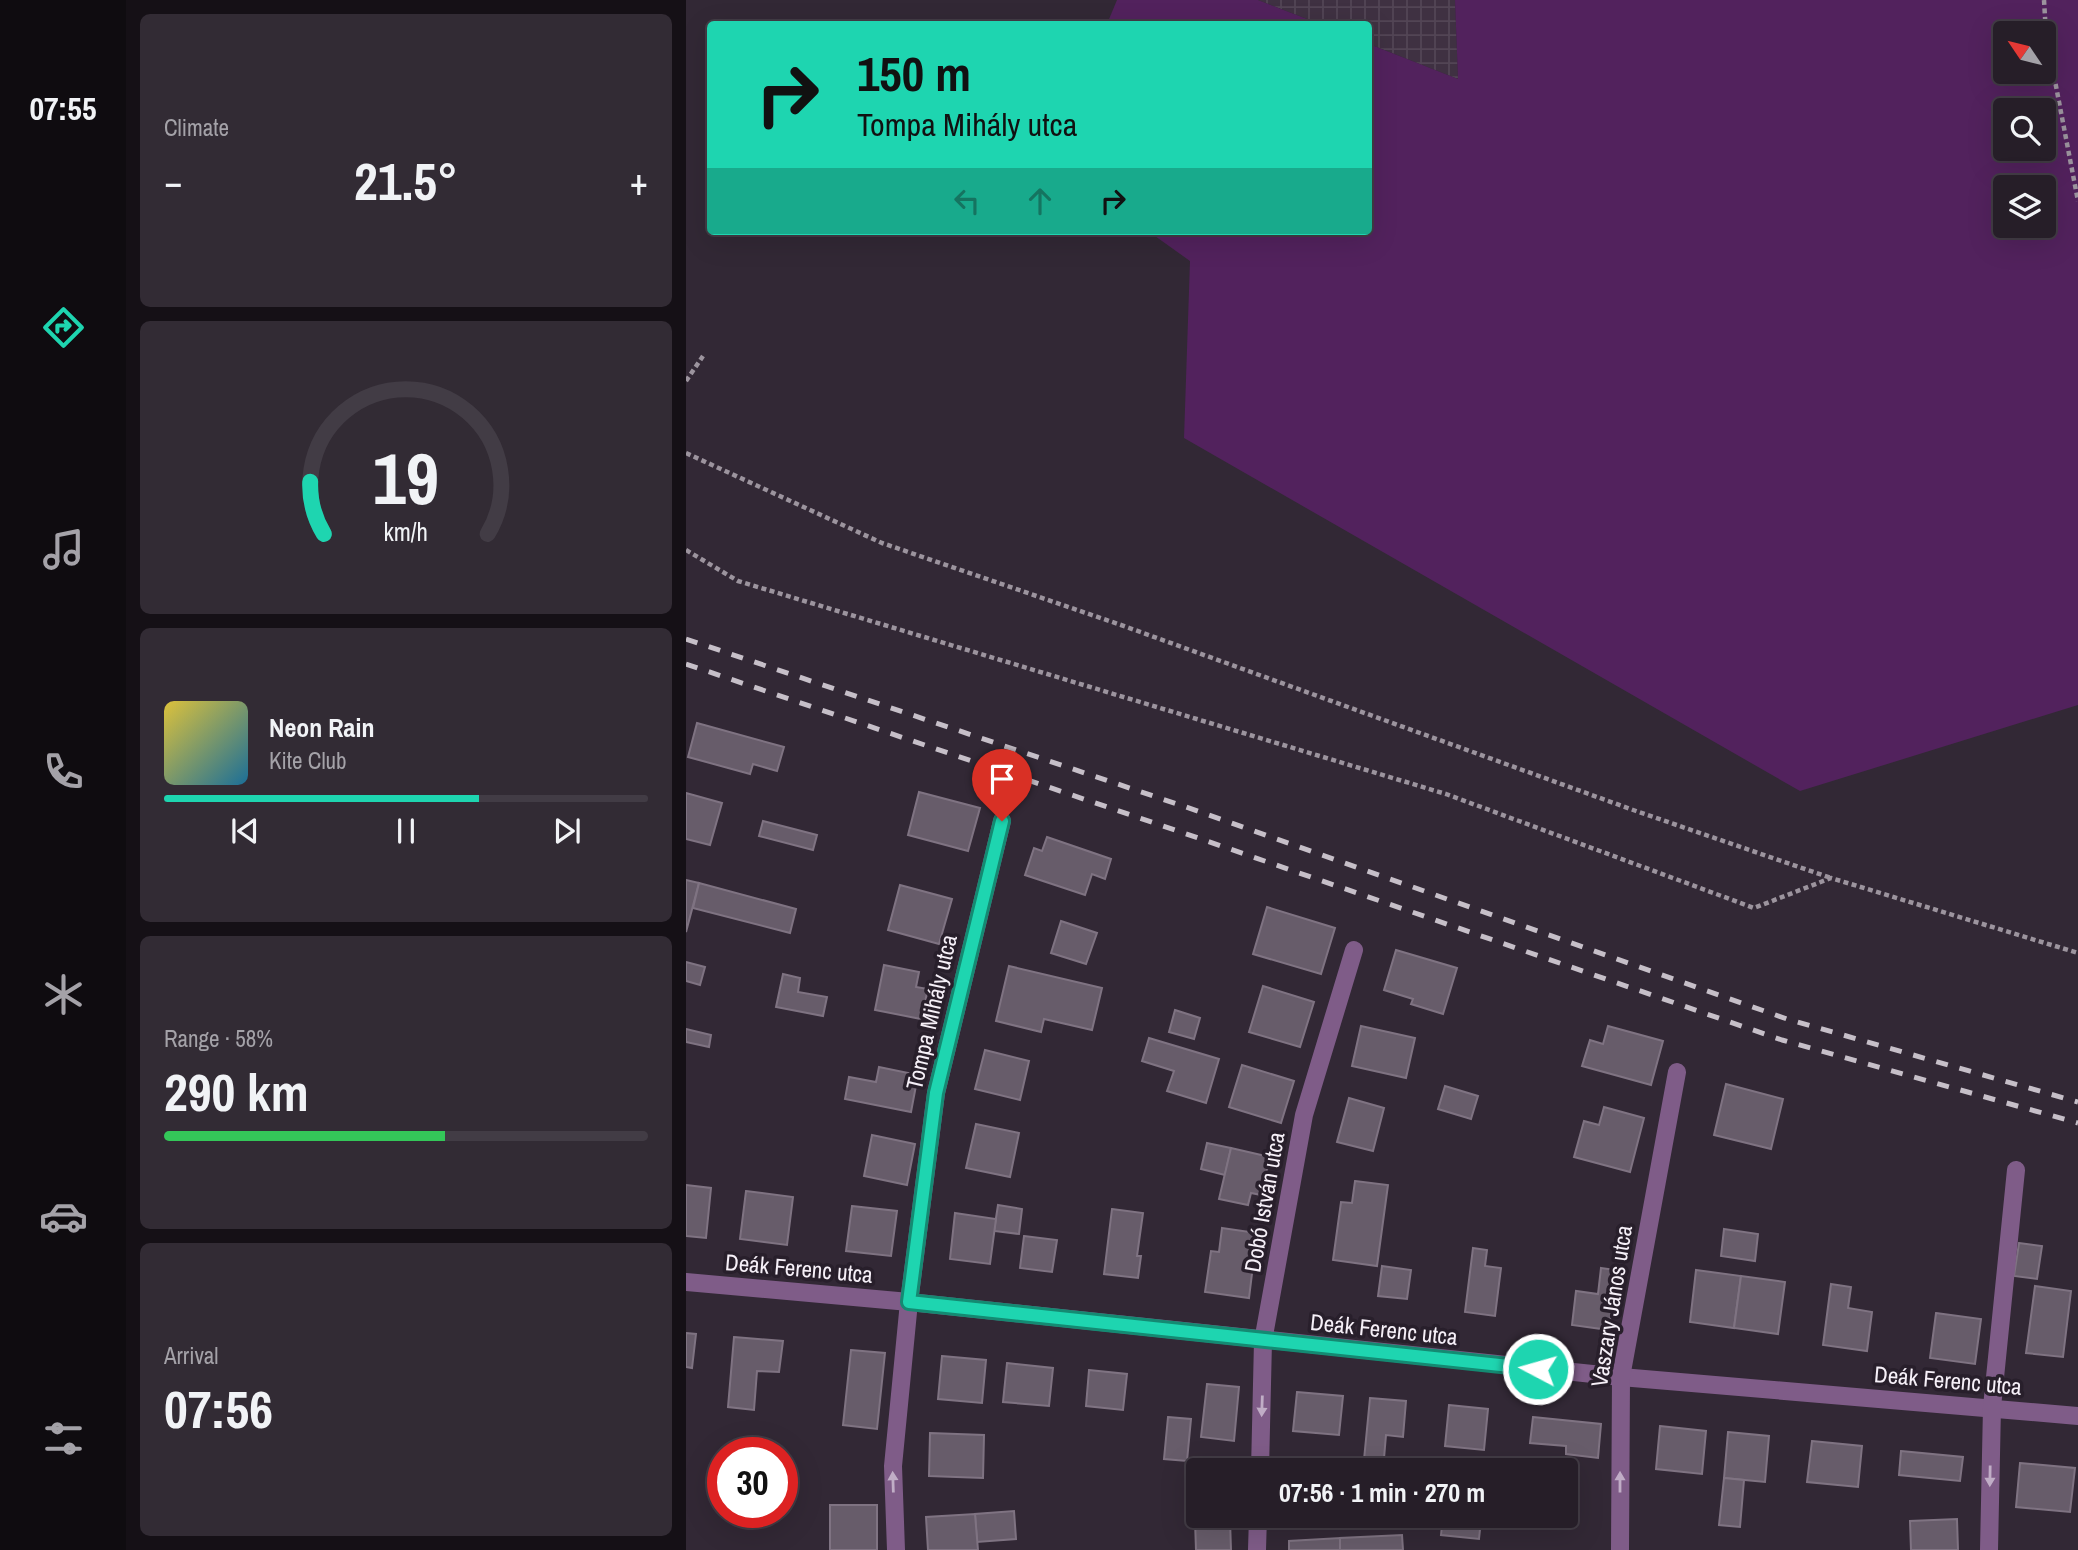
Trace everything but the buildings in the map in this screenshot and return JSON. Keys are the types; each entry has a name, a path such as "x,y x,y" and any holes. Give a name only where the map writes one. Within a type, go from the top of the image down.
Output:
{"street":[{"name":"Tompa Mihály utca","path":"896,1550 893,1466 909,1302 936,1093 1002,821"},
{"name":"Dobó István utca","path":"1260,1458 1264,1341 1304,1115 1354,950"},
{"name":"Vaszary János utca","path":"1620,1550 1621,1377 1677,1072"},
{"path":"1989,1550 1992,1407 2016,1170"},
{"name":"Deák Ferenc utca","path":"686,1282 909,1302 1621,1377 2078,1416"},
{"path":"1257,1550 1258,1528"}],"path":[{"path":"2044,0 2046,34 2078,201"},
{"path":"686,381 703,356"},
{"path":"686,453 883,543 1832,878 2078,953"},
{"path":"686,550 738,581 1446,794 1754,908 1832,878"}],"shaded area":[{"path":"1117,0 1258,0 1312,21 1108,21"},
{"path":"1258,0 1455,0 1458,79 1372,45 1372,21 1312,21"},
{"path":"1455,0 2078,0 2078,705 1800,791 1184,438 1190,261 1154,235 1372,235 1372,45 1458,79"}],"railway":[{"path":"686,639 1186,807 1787,1019 2078,1102"},
{"path":"686,664 1782,1040 2078,1123"}],"route":[{"path":"1002,821 936,1093 909,1302 1538,1369"}]}
